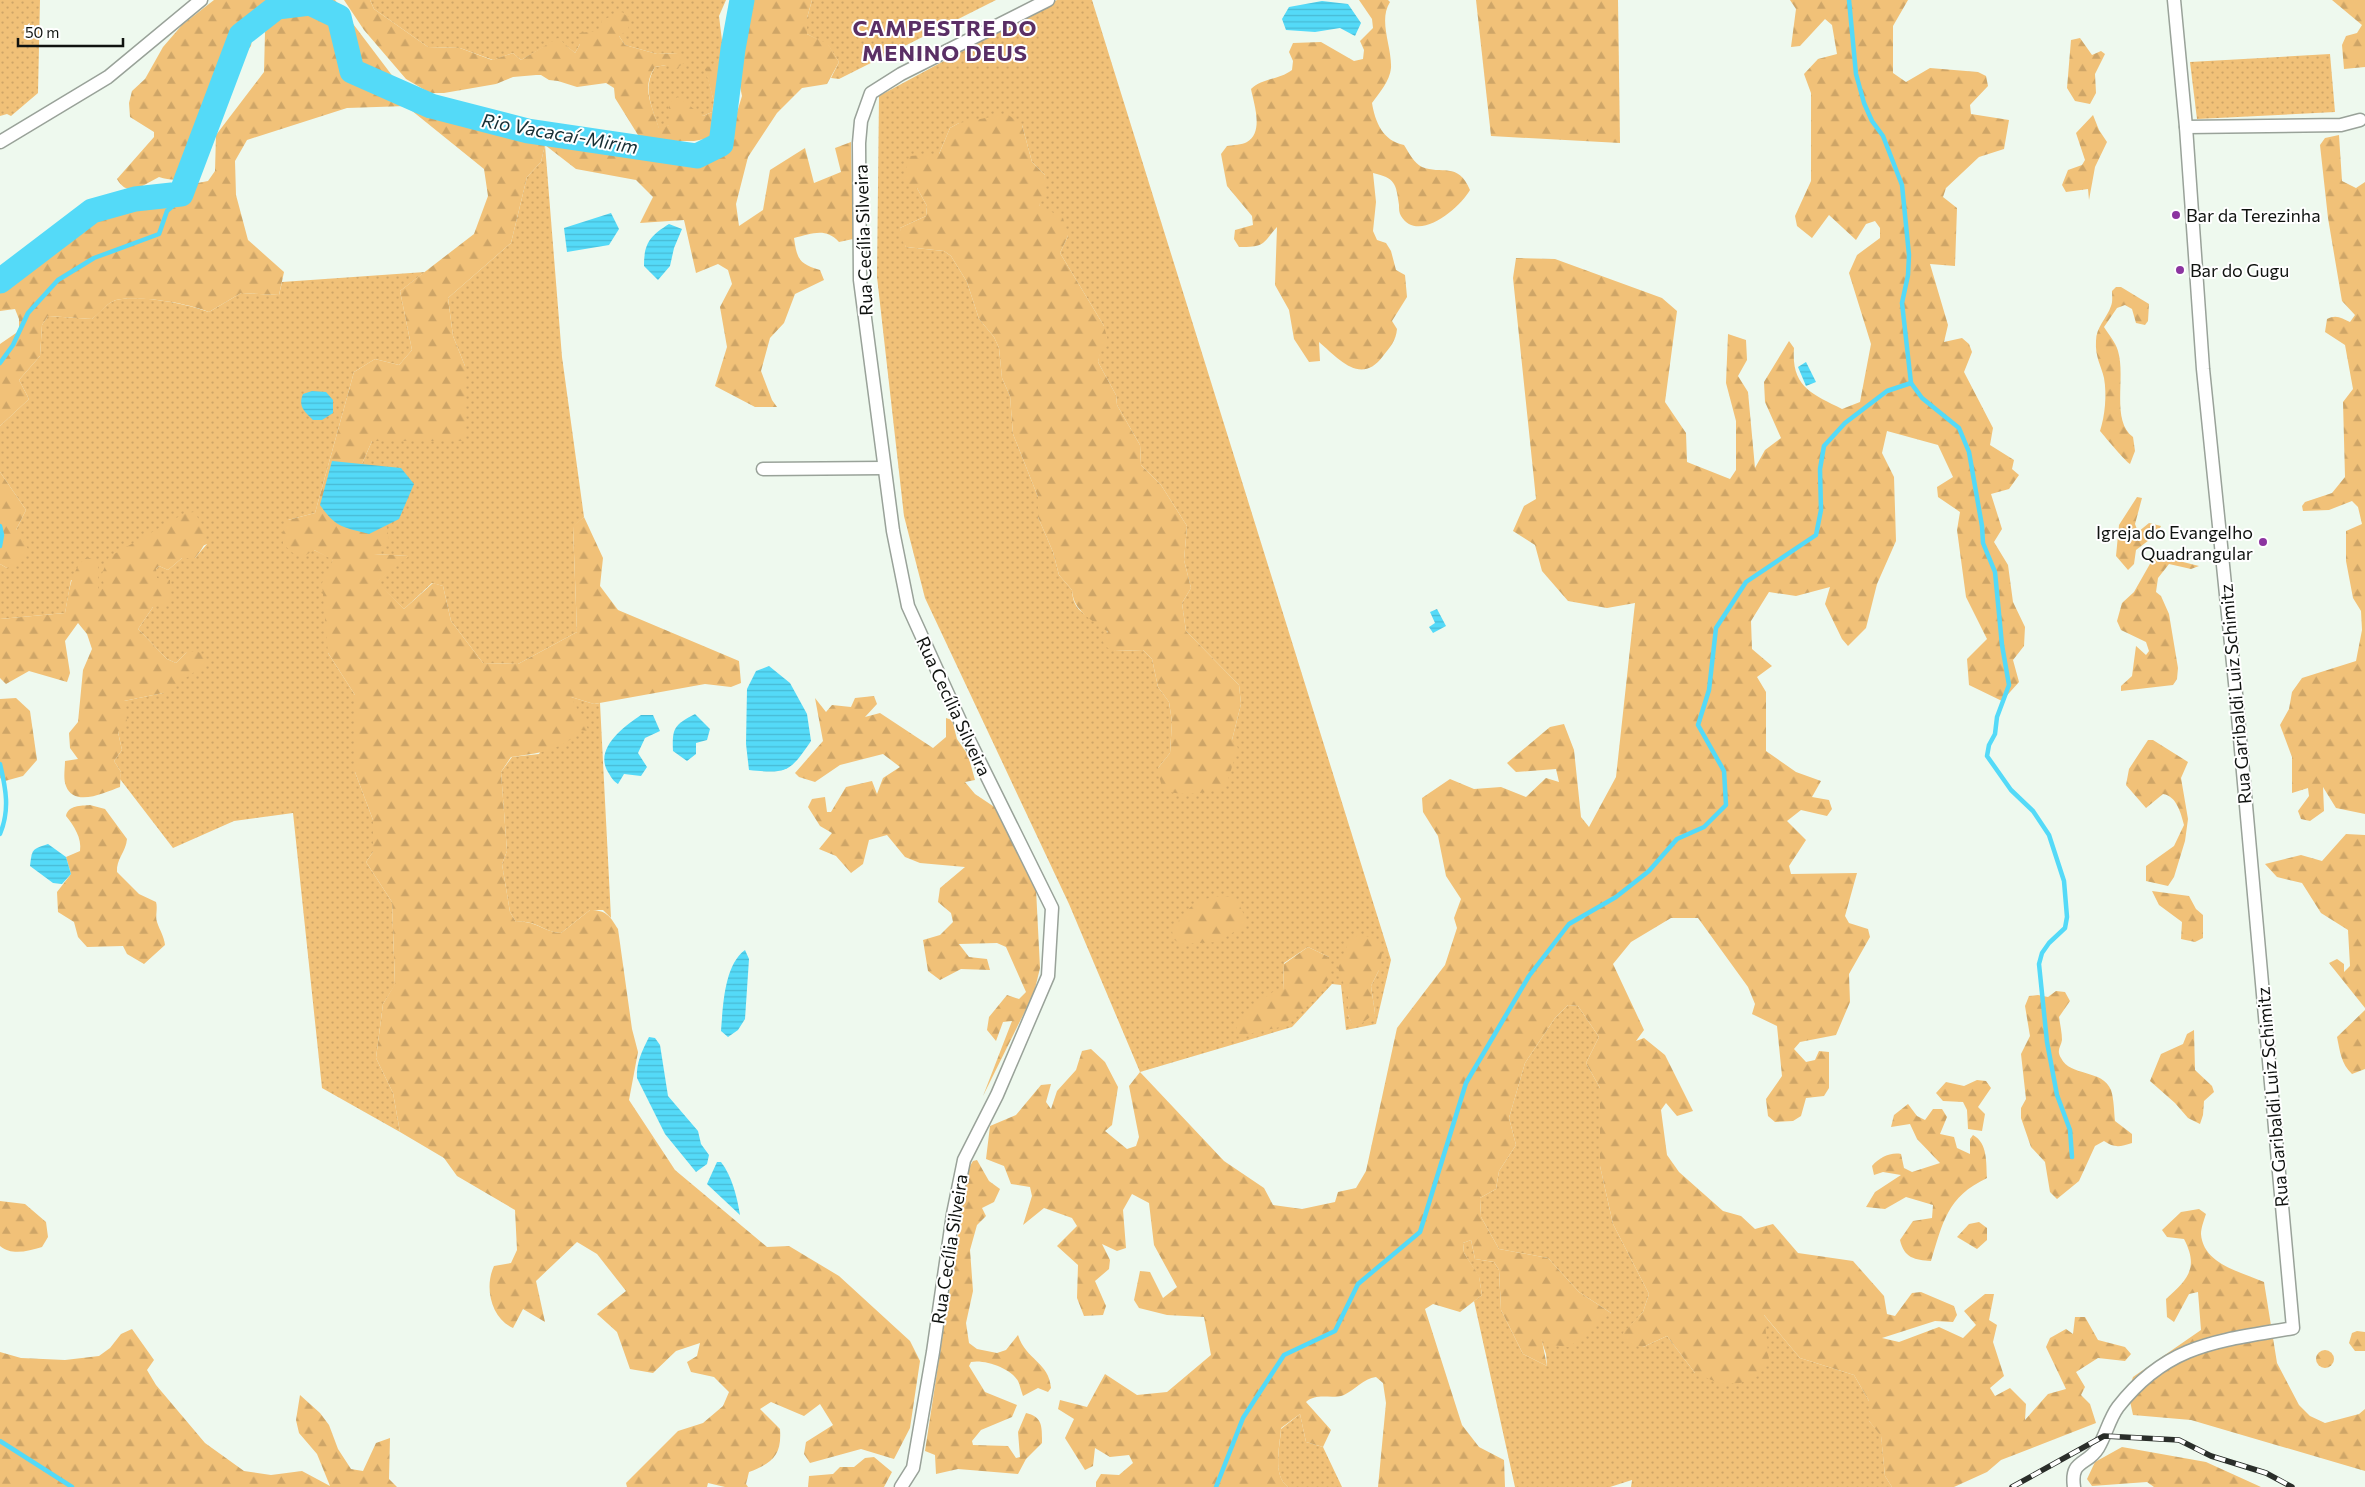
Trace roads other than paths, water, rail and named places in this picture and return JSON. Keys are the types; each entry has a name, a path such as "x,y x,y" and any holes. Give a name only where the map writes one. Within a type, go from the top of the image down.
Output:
{"street":[{"path":"0,142 108,77 201,0"},
{"name":"Rua Cecília Silveira","path":"901,1487 913,1468 933,1352 952,1214 964,1160 998,1095 1048,976 1052,908 966,734 908,606 892,532 860,280 859,143 861,121 871,93 900,74 1048,0"},
{"name":"Rua Garibaldi Luiz Schimitz","path":"2074,1487 2073,1476 2076,1467 2097,1450 2116,1409 2157,1367 2184,1352 2209,1343 2293,1328 2235,683 2203,369 2186,127 2174,0"},
{"path":"2186,127 2341,126 2360,120"},
{"path":"763,469 884,468"}],"water":[{"path":"1322,1 1348,4 1361,23 1355,36 1340,28 1315,32 1286,30 1282,19 1289,7"},
{"path":"611,213 619,229 609,245 567,252 564,228"},
{"path":"669,224 682,229 674,248 670,266 658,280 644,266 645,251 653,236"},
{"path":"1806,362 1816,382 1806,386 1798,367"},
{"path":"312,391 326,392 333,400 333,413 322,420 313,420 302,405 303,394"},
{"path":"332,461 401,468 414,484 399,519 369,534 341,526 331,518 320,505"},
{"path":"1437,609 1446,626 1433,633 1429,627 1435,623 1430,612"},
{"path":"769,666 790,683 807,714 811,741 792,765 786,769 772,772 749,770 746,744 747,689 756,671"},
{"path":"695,714 710,729 707,740 696,743 696,754 687,761 673,751 673,737 679,724"},
{"path":"641,715 653,715 660,731 645,738 638,753 647,767 641,776 624,774 618,784 608,772 605,755 612,739"},
{"path":"48,844 66,857 71,874 62,884 53,883 30,866 34,850"},
{"path":"745,950 749,959 745,1019 738,1030 728,1037 721,1031 726,987 733,966"},
{"path":"649,1037 655,1038 660,1045 668,1096 698,1131 701,1144 709,1155 707,1164 696,1172 665,1134 637,1078 639,1062"},
{"path":"717,1162 721,1162 731,1180 740,1215 707,1184"}],"waterway":[{"name":"Rio Vacacaí-Mirim","path":"0,281 92,211 135,199 181,194 241,35 277,7 310,3 339,17 352,71 431,106 528,131 697,156 721,144 733,49 742,0"},
{"path":"1849,0 1856,74 1864,103 1872,121 1883,136 1902,185 1909,255 1908,275 1902,303 1911,383 1922,398 1959,428 1969,452 1982,526 1983,543 1995,572 2002,645 2009,685 1997,717 1995,734 1989,745 1987,756 2011,790 2033,811 2049,835 2064,881 2067,917 2065,928 2049,943 2042,953 2039,964 2047,1042 2057,1095 2070,1130 2072,1157"},
{"path":"0,363 13,345 28,313 58,280 94,258 159,234 167,211 175,204 181,194"},
{"path":"1216,1487 1243,1418 1284,1355 1335,1331 1358,1284 1420,1232 1466,1083 1529,976 1569,924 1616,897 1649,871 1677,839 1704,827 1726,805 1724,771 1698,725 1709,690 1716,628 1746,582 1816,535 1821,510 1820,469 1824,446 1845,423 1887,391 1911,383"},
{"path":"0,526 2,535 0,546"},
{"path":"0,764 6,799 5,816 0,834"},
{"path":"0,1441 72,1487"}],"railway":[{"path":"2012,1487 2104,1436 2179,1440 2211,1456 2266,1473 2292,1487"}],"place":[{"name":"Bar da Terezinha","path":"2176,215"},
{"name":"Bar do Gugu","path":"2180,270"},
{"name":"Igreja do Evangelho Quadrangular","path":"2263,542"}],"district":[{"name":"CAMPESTRE DO MENINO DEUS","path":"945,40"}]}
